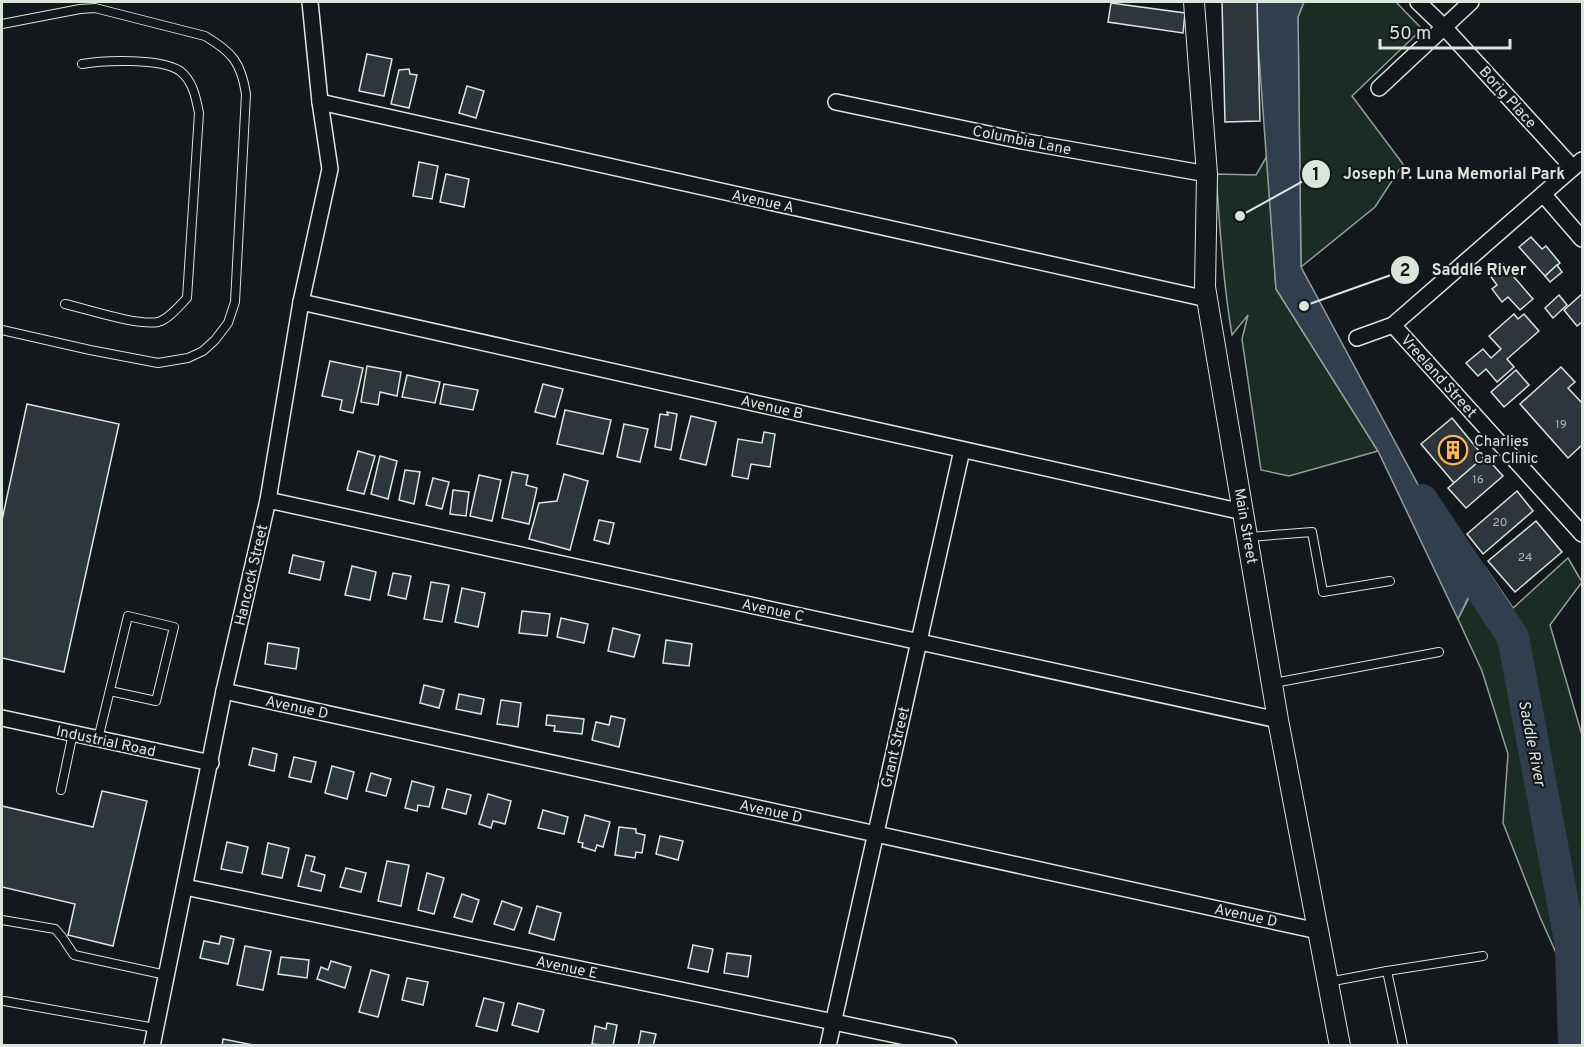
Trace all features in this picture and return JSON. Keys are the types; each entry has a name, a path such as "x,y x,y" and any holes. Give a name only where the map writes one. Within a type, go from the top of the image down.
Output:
{"street":[{"name":"Hancock Street","path":"152,1046 224,691 268,500 301,302 330,169 307,2"},
{"name":"Main Street","path":"1194,2 1207,174 1205,287 1278,720 1340,1046"},
{"name":"Borig Place","path":"1418,2 1578,164"},
{"path":"1379,88 1471,2"},
{"name":"Avenue A","path":"320,102 1207,299"},
{"name":"Columbia Lane","path":"836,102 1022,141 1207,174"},
{"path":"1357,338 1393,325 1578,164"},
{"path":"1543,194 1582,239"},
{"name":"Avenue B","path":"301,302 1243,512"},
{"name":"Vreeland Street","path":"1393,325 1582,534"},
{"name":"Grant Street","path":"828,1046 962,450"},
{"name":"Avenue C","path":"268,500 1278,720"},
{"name":"Avenue D","path":"224,691 1318,931"},
{"name":"Industrial Road","path":"2,718 211,763"},
{"name":"Avenue E","path":"185,887 950,1046"}],"lane":[{"path":"2,24 95,8 205,36 235,58 240,67 246,94 236,302 228,323 215,340 202,351 188,358 158,363 2,330"},
{"path":"65,304 140,322 159,322 187,298 199,113 194,88 181,72 164,64 102,60 82,64"},
{"path":"1248,538 1312,532 1323,592 1389,581"},
{"path":"98,739 128,616 174,627 156,701 110,691"},
{"path":"1272,684 1439,652"},
{"path":"61,790 73,733"},
{"path":"2,920 55,929 74,955 166,975"},
{"path":"1328,981 1484,956"},
{"path":"1387,971 1403,1046"},
{"path":"4,1001 155,1028"}],"green space":[{"path":"1304,2 1396,2 1422,29 1352,96 1403,164 1375,207 1301,267 1298,17"},
{"path":"1267,156 1276,289 1378,451 1289,476 1261,470 1242,339 1248,315 1232,335 1224,275 1216,174 1256,175"},
{"path":"1568,558 1582,582 1550,625 1582,735 1582,1011 1540,917 1503,823 1508,754 1482,671 1458,619 1485,567 1513,608"}],"water":[{"path":"1255,2 1304,2 1298,17 1301,267 1473,587 1458,619 1378,451 1276,289"}],"building":[{"path":"1222,2 1257,2 1260,121 1225,122"},
{"path":"1111,3 1185,13 1183,33 1108,22"},
{"path":"367,54 392,59 384,96 359,91"},
{"path":"409,69 410,74 417,75 409,108 391,104 399,70"},
{"path":"467,86 484,91 476,118 459,113"},
{"path":"419,162 438,166 432,199 413,196"},
{"path":"446,174 469,179 464,207 440,202"},
{"path":"1531,237 1542,249 1546,246 1560,263 1545,276 1519,247"},
{"path":"1502,263 1533,299 1520,310 1508,297 1502,302 1492,289 1497,285 1489,274"},
{"path":"1557,265 1562,272 1550,282 1545,276"},
{"path":"1582,294 1582,322 1577,326 1564,310"},
{"path":"1559,295 1567,305 1553,318 1545,308"},
{"path":"1514,314 1518,319 1524,314 1539,331 1507,359 1514,367 1497,382 1486,369 1478,376 1466,363 1483,349 1491,358 1501,349 1489,336"},
{"path":"330,361 363,368 353,413 340,410 342,400 322,396"},
{"path":"367,366 401,372 397,396 380,392 378,405 361,402"},
{"path":"1561,367 1575,382 1568,388 1582,403 1582,445 1568,458 1520,404"},
{"path":"1516,370 1529,385 1504,407 1491,392"},
{"path":"407,375 440,382 435,403 402,397"},
{"path":"444,384 478,390 473,410 440,404"},
{"path":"543,384 563,389 555,417 535,412"},
{"path":"27,404 119,424 64,672 2,658 2,520"},
{"path":"565,410 611,420 603,454 557,444"},
{"path":"667,412 677,414 671,450 655,447 660,414 668,415"},
{"path":"691,416 716,422 706,465 680,459"},
{"name":"Charlies Car Clinic","path":"1452,418 1484,457 1454,483 1421,444"},
{"path":"624,424 648,429 640,462 617,457"},
{"path":"764,432 775,434 770,467 751,464 748,479 732,476 738,439 762,443"},
{"path":"358,451 375,456 364,494 347,490"},
{"path":"380,456 397,461 388,499 371,494"},
{"path":"1485,456 1503,476 1466,508 1448,488"},
{"path":"405,470 420,472 414,504 399,500"},
{"path":"512,472 528,475 526,485 537,488 529,524 502,518"},
{"path":"564,474 588,481 570,550 529,539 539,503 557,501"},
{"path":"479,475 501,480 492,521 470,516"},
{"path":"433,478 449,482 442,509 426,505"},
{"path":"453,490 469,492 466,516 450,514"},
{"path":"1517,491 1533,511 1483,554 1467,534"},
{"path":"599,520 614,523 609,544 594,540"},
{"path":"1536,521 1562,552 1515,592 1488,561"},
{"path":"293,555 324,562 320,580 289,573"},
{"path":"352,566 376,572 370,600 345,595"},
{"path":"393,573 411,576 406,599 388,595"},
{"path":"431,582 449,585 442,622 424,619"},
{"path":"462,588 485,593 478,627 455,622"},
{"path":"522,611 550,614 547,636 519,633"},
{"path":"561,618 588,624 584,643 557,637"},
{"path":"613,628 640,635 634,657 608,651"},
{"path":"666,640 692,644 689,666 663,663"},
{"path":"268,643 299,648 296,669 265,664"},
{"path":"424,685 444,690 439,708 420,703"},
{"path":"459,694 484,699 481,714 456,709"},
{"path":"501,700 521,703 518,727 497,724"},
{"path":"547,715 584,719 582,734 554,731 555,726 546,725"},
{"path":"611,716 625,719 619,747 592,740 596,722 609,725"},
{"path":"253,748 277,754 274,771 249,765"},
{"path":"294,757 316,762 311,782 289,777"},
{"path":"332,766 354,772 347,799 325,793"},
{"path":"371,773 391,779 386,796 366,791"},
{"path":"412,781 434,787 429,807 418,805 417,811 405,808"},
{"path":"447,789 471,795 466,814 442,808"},
{"path":"102,791 147,801 113,946 68,935 75,904 2,887 2,806 93,827"},
{"path":"488,794 511,801 505,824 493,821 491,828 479,824"},
{"path":"543,810 568,817 564,834 538,828"},
{"path":"585,815 610,822 603,847 597,845 595,851 582,847 583,843 578,842"},
{"path":"619,827 636,829 636,833 645,835 642,853 636,852 635,858 615,855"},
{"path":"660,836 683,841 678,860 656,854"},
{"path":"227,842 248,847 242,873 221,869"},
{"path":"268,843 289,848 282,878 262,874"},
{"path":"306,855 315,857 311,871 325,875 321,891 298,886"},
{"path":"387,861 409,865 401,906 378,901"},
{"path":"346,868 366,873 361,892 340,887"},
{"path":"427,873 444,878 434,914 418,910"},
{"path":"462,894 479,900 472,922 454,917"},
{"path":"502,901 522,908 514,930 494,924"},
{"path":"537,906 561,913 554,940 529,933"},
{"path":"221,936 234,939 228,964 200,958 204,941 219,944"},
{"path":"693,945 713,949 708,972 688,968"},
{"path":"245,946 271,951 263,990 237,985"},
{"path":"727,953 751,956 748,977 724,973"},
{"path":"281,957 309,960 307,978 278,974"},
{"path":"331,961 351,967 345,988 317,979 321,967 328,970"},
{"path":"371,970 389,975 378,1017 359,1012"},
{"path":"407,978 428,982 423,1005 402,1000"},
{"path":"484,998 504,1003 497,1031 476,1026"},
{"path":"518,1003 544,1010 538,1032 512,1025"},
{"path":"607,1023 617,1025 613,1046 592,1044 595,1026 606,1029"},
{"path":"641,1031 656,1034 653,1046 638,1046"},
{"path":"223,1039 254,1045 254,1046 222,1046"}],"waterway":[{"name":"Saddle River","path":"1422,500 1513,637 1571,946 1574,1046"}],"place":[{"name":"Joseph P. Luna Memorial Park","path":"1240,216"},
{"name":"Saddle River","path":"1304,306"},
{"name":"Charlies Car Clinic","path":"1453,450"}]}
